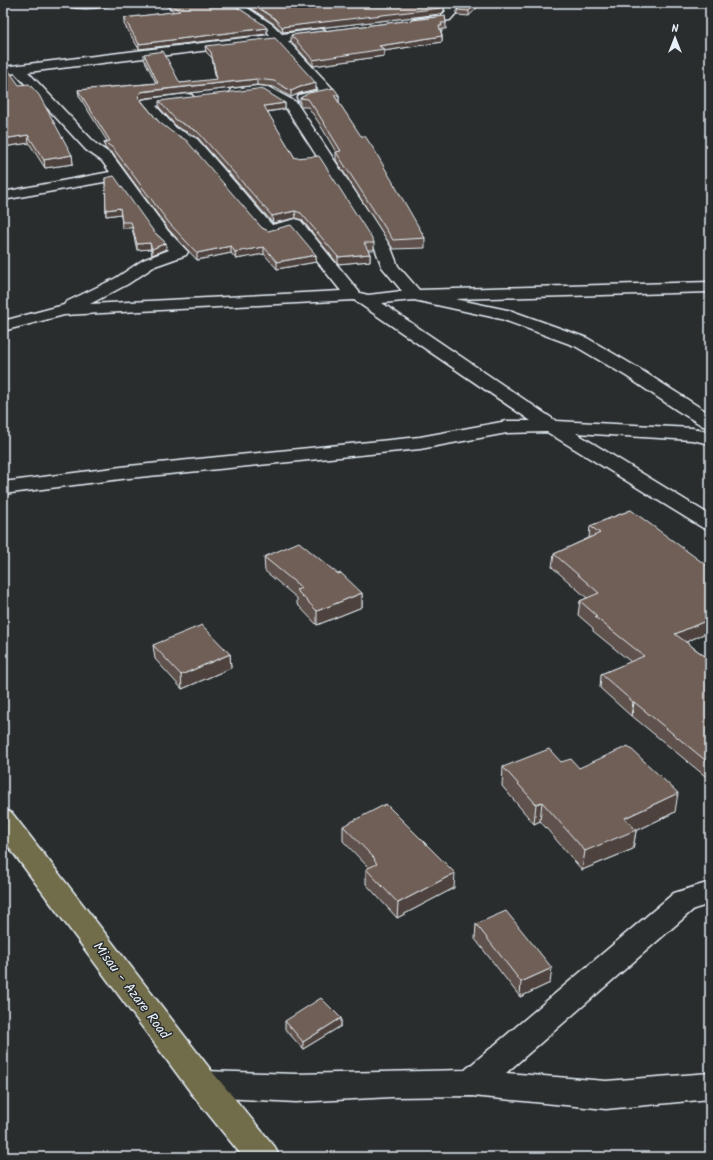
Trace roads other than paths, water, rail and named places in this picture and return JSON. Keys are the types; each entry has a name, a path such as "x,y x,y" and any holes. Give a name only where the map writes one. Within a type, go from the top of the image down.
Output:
{"main road":[{"name":"Misau - Azare Road","path":"3,820 203,1084 263,1157"}],"street":[{"path":"67,3 84,5 105,3"},
{"path":"232,3 269,27 328,92 305,97 291,105"},
{"path":"408,23 446,18 452,11 446,3"},
{"path":"3,71 332,32"},
{"path":"3,326 63,310 122,281 149,263 180,252 162,234 107,158 91,147 18,69"},
{"path":"221,94 257,90 268,91 291,105 373,231 383,248 390,267 414,295 506,315 581,342 632,372 685,408 710,422"},
{"path":"199,96 147,103 170,130 179,137 192,142 268,230 296,224 360,297 551,426 710,524"},
{"path":"3,196 118,175"},
{"path":"63,310 414,295 710,287"},
{"path":"3,488 128,472 420,443 506,427 551,426 692,434 710,438"},
{"path":"472,1083 684,901 710,893"},
{"path":"203,1084 296,1088 392,1084 472,1083 606,1095 710,1086"}]}
